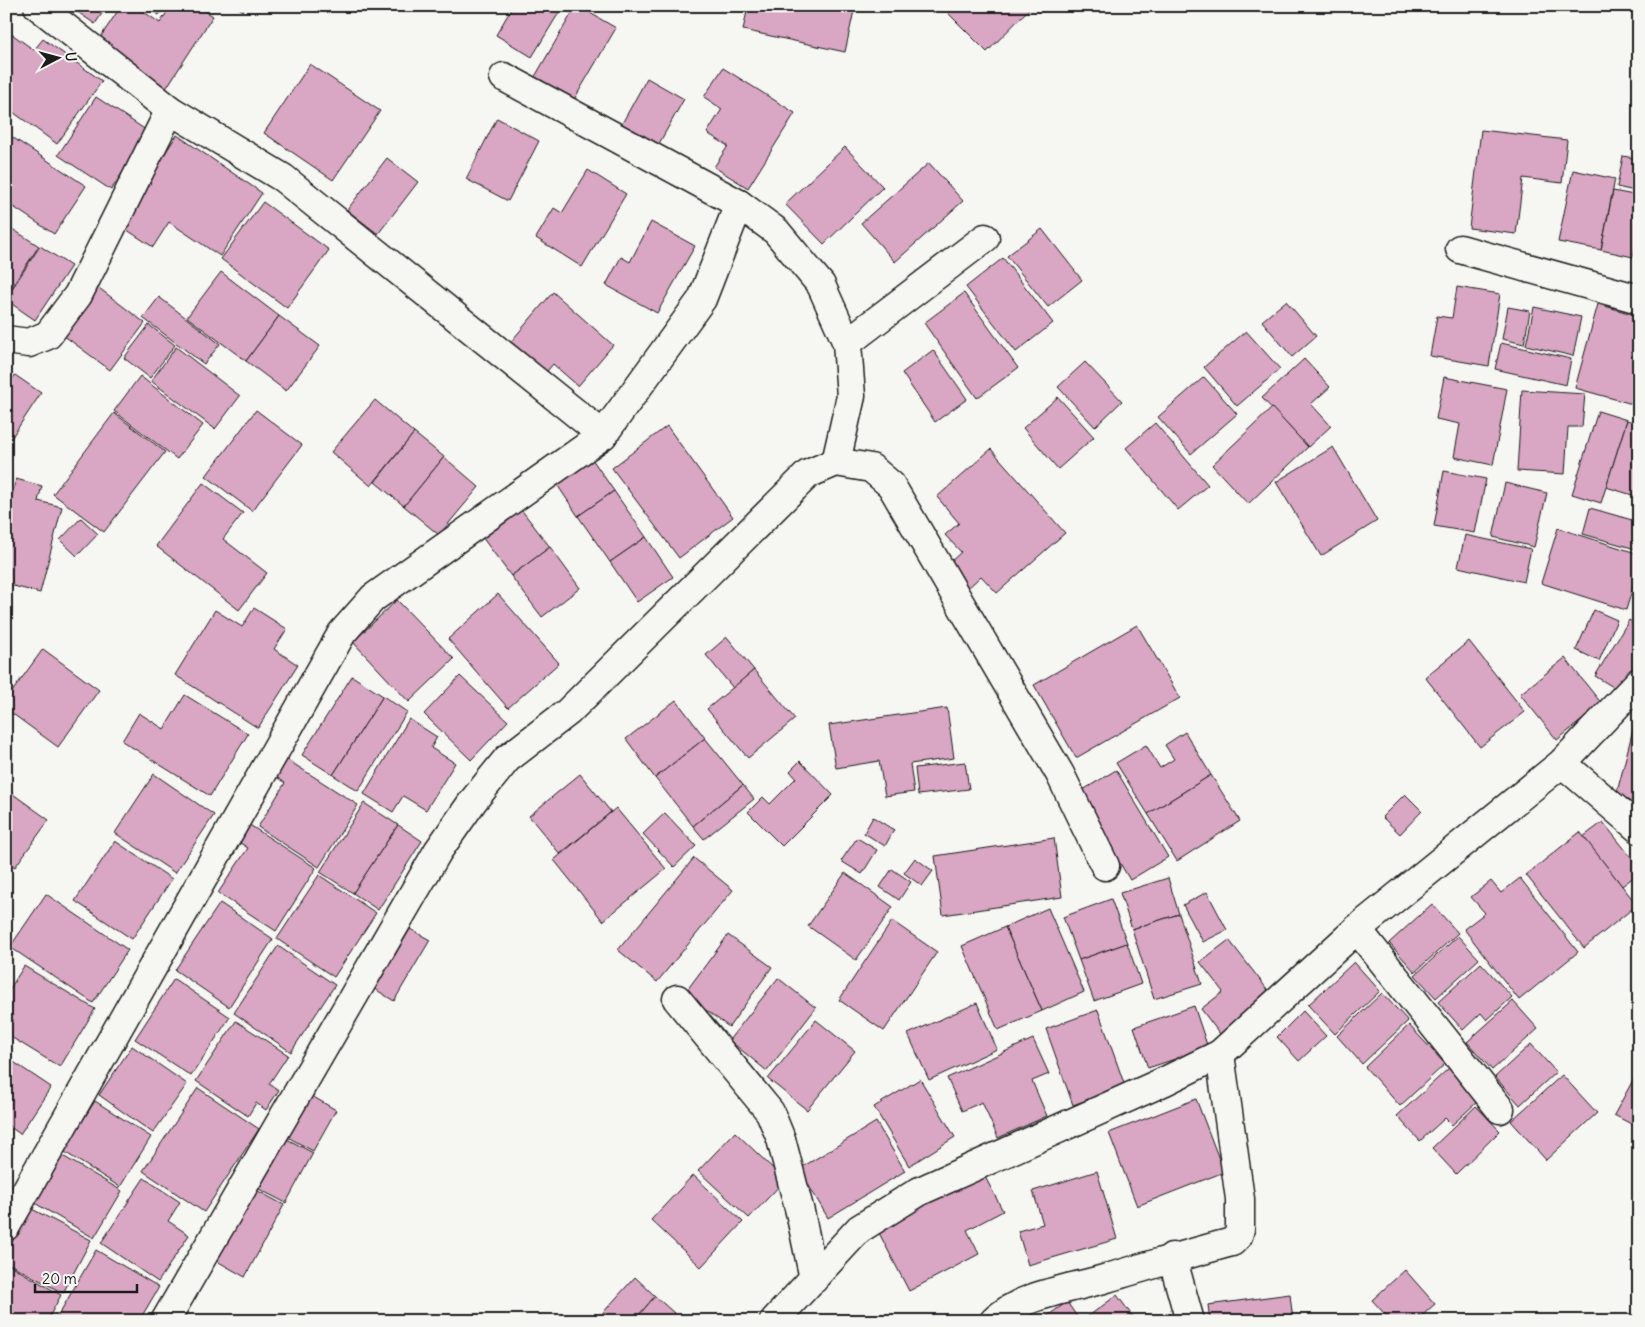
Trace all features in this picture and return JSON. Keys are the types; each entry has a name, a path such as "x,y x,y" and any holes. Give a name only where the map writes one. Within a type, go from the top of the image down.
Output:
{"street":[{"path":"38,6 170,110 283,178 603,435"},
{"path":"504,77 739,204 776,231 821,285 847,343 850,396 836,462"},
{"path":"6,340 29,343 48,335 78,295 170,110"},
{"path":"6,1226 342,633 373,598 603,435 702,299 739,204"},
{"path":"847,343 985,238"},
{"path":"1460,249 1639,299"},
{"path":"165,1321 438,851 473,801 507,759 568,712 808,474 836,462 871,468 890,485 1060,774 1105,866"},
{"path":"774,1321 859,1229 920,1191 1165,1082 1220,1054 1357,929 1562,763 1639,682"},
{"path":"1562,763 1639,829"},
{"path":"1357,929 1500,1109"},
{"path":"678,999 770,1112 781,1139 800,1212 814,1279"},
{"path":"994,1321 1000,1314 1029,1299 1106,1279 1172,1257 1232,1242 1238,1236 1240,1229 1240,1200 1220,1054"},
{"path":"1172,1257 1190,1321"}],"building":[{"path":"69,6 107,6 95,24"},
{"path":"121,6 135,6 160,23 171,6 198,6 213,16 165,90 96,44"},
{"path":"146,6 164,6 159,15"},
{"path":"236,6 246,6 243,11"},
{"path":"513,6 563,6 532,57 496,35"},
{"path":"576,6 616,28 572,103 533,80"},
{"path":"748,6 855,6 845,52 743,30"},
{"path":"952,6 1032,6 987,52 946,11"},
{"path":"9,32 34,50 43,39 102,81 57,144 6,107 6,35"},
{"path":"310,64 380,111 333,180 264,133"},
{"path":"723,68 795,113 748,188 714,167 728,146 707,133 722,109 704,97"},
{"path":"647,78 684,99 656,149 619,129"},
{"path":"96,97 149,132 111,190 58,155"},
{"path":"497,118 539,141 508,201 466,179"},
{"path":"1481,130 1567,140 1562,183 1523,178 1516,234 1469,228"},
{"path":"177,135 262,193 220,256 169,222 153,247 118,224"},
{"path":"12,137 86,186 54,234 6,202 6,145"},
{"path":"845,147 883,187 824,244 785,204"},
{"path":"1623,156 1639,159 1639,192 1617,187"},
{"path":"387,158 418,182 378,234 347,210"},
{"path":"929,163 963,201 895,262 861,223"},
{"path":"588,170 626,194 582,267 536,238 554,208 562,213"},
{"path":"1573,170 1615,179 1601,250 1558,242"},
{"path":"1613,191 1639,196 1639,229 1633,257 1601,250"},
{"path":"263,202 329,250 287,308 221,259"},
{"path":"651,222 695,246 657,313 606,285 621,257 630,262"},
{"path":"6,225 39,246 6,296"},
{"path":"1042,229 1082,280 1048,307 1007,256"},
{"path":"40,246 71,266 35,320 6,300 6,298"},
{"path":"1003,258 1053,323 1016,352 966,287"},
{"path":"221,272 279,316 246,361 187,317"},
{"path":"95,285 145,323 110,370 59,332"},
{"path":"1457,287 1500,294 1489,366 1430,356 1437,316 1452,318"},
{"path":"553,292 613,345 578,386 553,364 543,376 508,345"},
{"path":"964,293 1018,368 977,398 924,323"},
{"path":"159,297 220,344 204,364 143,318"},
{"path":"1286,301 1316,336 1292,357 1262,321"},
{"path":"1598,304 1639,316 1639,394 1636,405 1575,388"},
{"path":"1508,307 1530,311 1524,344 1502,339"},
{"path":"1534,307 1581,317 1573,356 1526,345"},
{"path":"279,316 320,346 286,391 246,361"},
{"path":"149,325 175,345 150,378 124,358"},
{"path":"1246,331 1280,369 1237,406 1204,367"},
{"path":"1501,343 1571,359 1566,385 1495,369"},
{"path":"176,347 240,396 215,429 151,381"},
{"path":"933,350 967,399 935,422 902,373"},
{"path":"1304,359 1330,387 1311,404 1331,426 1308,447 1262,398"},
{"path":"1085,362 1122,401 1095,427 1058,387"},
{"path":"15,375 41,393 6,446 6,389"},
{"path":"140,376 203,425 177,459 114,411"},
{"path":"1204,377 1237,414 1191,454 1158,417"},
{"path":"1444,377 1507,389 1493,465 1454,457 1460,424 1436,419"},
{"path":"1522,390 1585,394 1582,427 1568,427 1565,474 1517,471"},
{"path":"1058,397 1094,437 1058,469 1023,428"},
{"path":"375,400 414,433 371,486 331,452"},
{"path":"1272,408 1308,447 1248,504 1212,465"},
{"path":"256,410 302,445 252,511 206,476"},
{"path":"1598,411 1627,420 1601,503 1572,494"},
{"path":"114,413 165,452 104,532 53,494"},
{"path":"1627,420 1639,424 1639,497 1606,487"},
{"path":"1155,423 1208,485 1178,510 1126,448"},
{"path":"667,426 733,517 679,558 612,468"},
{"path":"414,433 444,457 404,506 375,482"},
{"path":"1333,447 1377,521 1321,556 1276,482"},
{"path":"991,449 1065,533 997,593 981,576 967,589 946,566 961,552 945,535 959,523 937,497"},
{"path":"590,456 614,491 578,516 554,480"},
{"path":"444,457 479,487 439,535 404,506"},
{"path":"1444,471 1486,479 1475,533 1434,526"},
{"path":"16,479 42,486 38,501 62,507 40,593 6,584 6,493 12,495"},
{"path":"203,483 243,513 223,539 267,573 239,610 156,546"},
{"path":"1505,483 1547,493 1534,547 1493,537"},
{"path":"614,491 646,537 610,562 578,516"},
{"path":"520,508 550,547 511,576 482,537"},
{"path":"1590,508 1639,522 1639,550 1583,534"},
{"path":"81,518 98,534 77,556 60,540"},
{"path":"1558,528 1639,554 1639,567 1626,610 1541,583"},
{"path":"1465,535 1531,549 1524,582 1458,567"},
{"path":"646,537 673,577 637,602 610,562"},
{"path":"550,547 580,588 542,617 511,576"},
{"path":"498,594 559,663 508,708 448,639"},
{"path":"397,600 454,659 409,702 353,642"},
{"path":"254,608 287,629 274,649 298,665 258,728 175,675 215,610 242,627"},
{"path":"1594,610 1617,620 1599,661 1576,650"},
{"path":"1629,620 1639,626 1639,667 1623,693 1595,676"},
{"path":"1137,625 1180,698 1076,758 1034,685"},
{"path":"727,637 754,670 733,688 706,655"},
{"path":"1469,641 1525,712 1480,747 1425,677"},
{"path":"43,649 99,690 58,747 6,709 6,700"},
{"path":"1565,658 1602,704 1557,740 1520,694"},
{"path":"754,670 795,719 748,758 707,709"},
{"path":"352,676 383,696 333,775 302,755"},
{"path":"460,676 508,721 471,760 424,714"},
{"path":"185,695 248,734 210,796 122,741 139,713 164,729"},
{"path":"383,696 407,712 358,791 333,775"},
{"path":"676,700 705,738 655,778 626,739"},
{"path":"1639,706 1639,810 1614,804"},
{"path":"947,708 954,758 910,764 914,792 885,796 879,761 836,768 829,725"},
{"path":"409,719 437,737 431,748 455,763 426,810 403,796 393,812 364,794"},
{"path":"1185,732 1211,775 1148,814 1116,763 1146,745 1160,768 1174,759 1165,745"},
{"path":"705,738 743,785 693,826 655,778"},
{"path":"283,757 358,805 319,867 258,827 285,783 272,774"},
{"path":"800,761 833,795 782,846 748,812 763,797 770,804 796,778 790,771"},
{"path":"965,762 969,789 918,795 915,768"},
{"path":"1116,770 1168,857 1130,880 1078,793"},
{"path":"154,774 214,815 175,873 115,833"},
{"path":"580,774 611,812 560,854 529,816"},
{"path":"1211,775 1240,821 1177,861 1148,814"},
{"path":"743,785 754,799 704,839 693,826"},
{"path":"6,789 49,820 15,867 6,861"},
{"path":"1405,794 1422,811 1400,834 1382,817"},
{"path":"364,803 398,825 353,893 320,872"},
{"path":"616,808 666,869 603,921 554,860"},
{"path":"665,813 696,846 674,867 643,834"},
{"path":"873,817 894,830 885,846 864,833"},
{"path":"245,822 316,868 276,931 218,893 248,848 234,839"},
{"path":"1603,822 1639,867 1639,873 1622,886 1583,837"},
{"path":"398,825 422,841 378,910 353,893"},
{"path":"1580,832 1637,905 1584,948 1526,875"},
{"path":"857,838 877,850 862,874 841,861"},
{"path":"1054,838 1062,897 943,915 935,856"},
{"path":"115,841 172,879 132,939 75,901"},
{"path":"694,858 733,890 657,982 618,950"},
{"path":"915,858 933,871 922,886 904,873"},
{"path":"892,869 911,882 899,900 880,887"},
{"path":"845,873 893,907 856,960 808,926"},
{"path":"319,875 376,913 334,977 277,939"},
{"path":"1168,878 1179,914 1132,929 1120,893"},
{"path":"1520,878 1578,952 1519,1000 1464,929 1485,913 1471,897 1491,881 1501,893"},
{"path":"1207,892 1227,930 1203,942 1183,905"},
{"path":"46,894 128,950 93,1003 10,947"},
{"path":"1111,899 1127,943 1079,960 1063,917"},
{"path":"220,903 273,939 229,1007 175,970"},
{"path":"1432,904 1458,933 1415,972 1389,943"},
{"path":"1048,908 1084,992 1042,1011 1005,927"},
{"path":"1179,914 1202,984 1154,999 1132,929"},
{"path":"892,921 937,952 884,1031 839,1000"},
{"path":"1005,927 1042,1011 998,1030 962,946"},
{"path":"410,929 430,940 394,1001 375,989"},
{"path":"728,935 772,967 729,1027 684,994"},
{"path":"1458,936 1479,959 1436,998 1415,975"},
{"path":"1229,940 1274,998 1223,1038 1201,1009 1223,992 1200,962"},
{"path":"1127,943 1141,984 1094,1001 1079,960"},
{"path":"278,946 335,985 291,1052 234,1013"},
{"path":"1354,962 1380,991 1335,1034 1308,1005"},
{"path":"1481,963 1512,997 1487,1020 1481,1013 1463,1030 1438,1002"},
{"path":"24,966 95,1009 60,1067 6,1034 6,995"},
{"path":"778,978 816,1008 767,1071 729,1040"},
{"path":"174,979 230,1017 191,1076 135,1039"},
{"path":"1382,993 1408,1021 1362,1064 1337,1036"},
{"path":"1513,1001 1538,1029 1492,1070 1467,1042"},
{"path":"977,1003 997,1049 929,1080 908,1034"},
{"path":"1194,1006 1208,1048 1148,1068 1134,1027"},
{"path":"1098,1010 1125,1086 1073,1105 1046,1029"},
{"path":"1303,1011 1326,1036 1299,1061 1277,1037"},
{"path":"816,1020 855,1051 807,1110 768,1079"},
{"path":"236,1021 288,1055 269,1084 279,1090 266,1110 256,1103 248,1116 196,1081"},
{"path":"1409,1025 1445,1064 1400,1106 1365,1067"},
{"path":"1033,1039 1049,1074 1032,1081 1047,1116 998,1138 982,1102 962,1111 947,1078"},
{"path":"1531,1044 1556,1072 1520,1105 1495,1077"},
{"path":"132,1046 187,1084 153,1133 99,1095"},
{"path":"6,1057 51,1087 20,1134 6,1124"},
{"path":"1449,1068 1478,1101 1452,1125 1445,1118 1420,1141 1397,1116"},
{"path":"1639,1072 1639,1128 1614,1115"},
{"path":"1562,1075 1597,1113 1546,1160 1511,1121"},
{"path":"920,1079 955,1137 909,1166 874,1107"},
{"path":"198,1088 259,1129 204,1212 143,1171"},
{"path":"310,1095 336,1110 313,1151 286,1136"},
{"path":"1196,1099 1224,1172 1137,1206 1109,1133"},
{"path":"95,1101 151,1137 120,1187 63,1151"},
{"path":"1476,1106 1500,1131 1456,1174 1432,1148"},
{"path":"876,1122 905,1171 828,1218 799,1169"},
{"path":"735,1132 785,1180 749,1218 698,1171"},
{"path":"287,1139 313,1153 286,1203 259,1189"},
{"path":"61,1155 122,1191 94,1238 33,1202"},
{"path":"1097,1171 1117,1239 1028,1265 1018,1231 1043,1224 1033,1191"},
{"path":"983,1173 1003,1211 967,1230 979,1254 909,1291 877,1229"},
{"path":"693,1175 743,1222 701,1267 651,1220"},
{"path":"144,1178 180,1202 168,1221 189,1235 158,1282 101,1243"},
{"path":"256,1190 284,1205 245,1277 217,1261"},
{"path":"30,1208 91,1240 63,1293 6,1262 6,1246 9,1248"},
{"path":"96,1250 159,1287 139,1321 55,1321"},
{"path":"6,1263 61,1295 47,1321 19,1321 6,1313"},
{"path":"1405,1270 1435,1304 1416,1321 1391,1321 1372,1300"},
{"path":"635,1277 655,1296 634,1321 606,1321 600,1316"},
{"path":"1290,1294 1293,1321 1210,1321 1208,1305"},
{"path":"1117,1295 1136,1321 1082,1321"},
{"path":"655,1296 683,1321 634,1321"},
{"path":"1067,1302 1080,1321 1040,1321"}]}
